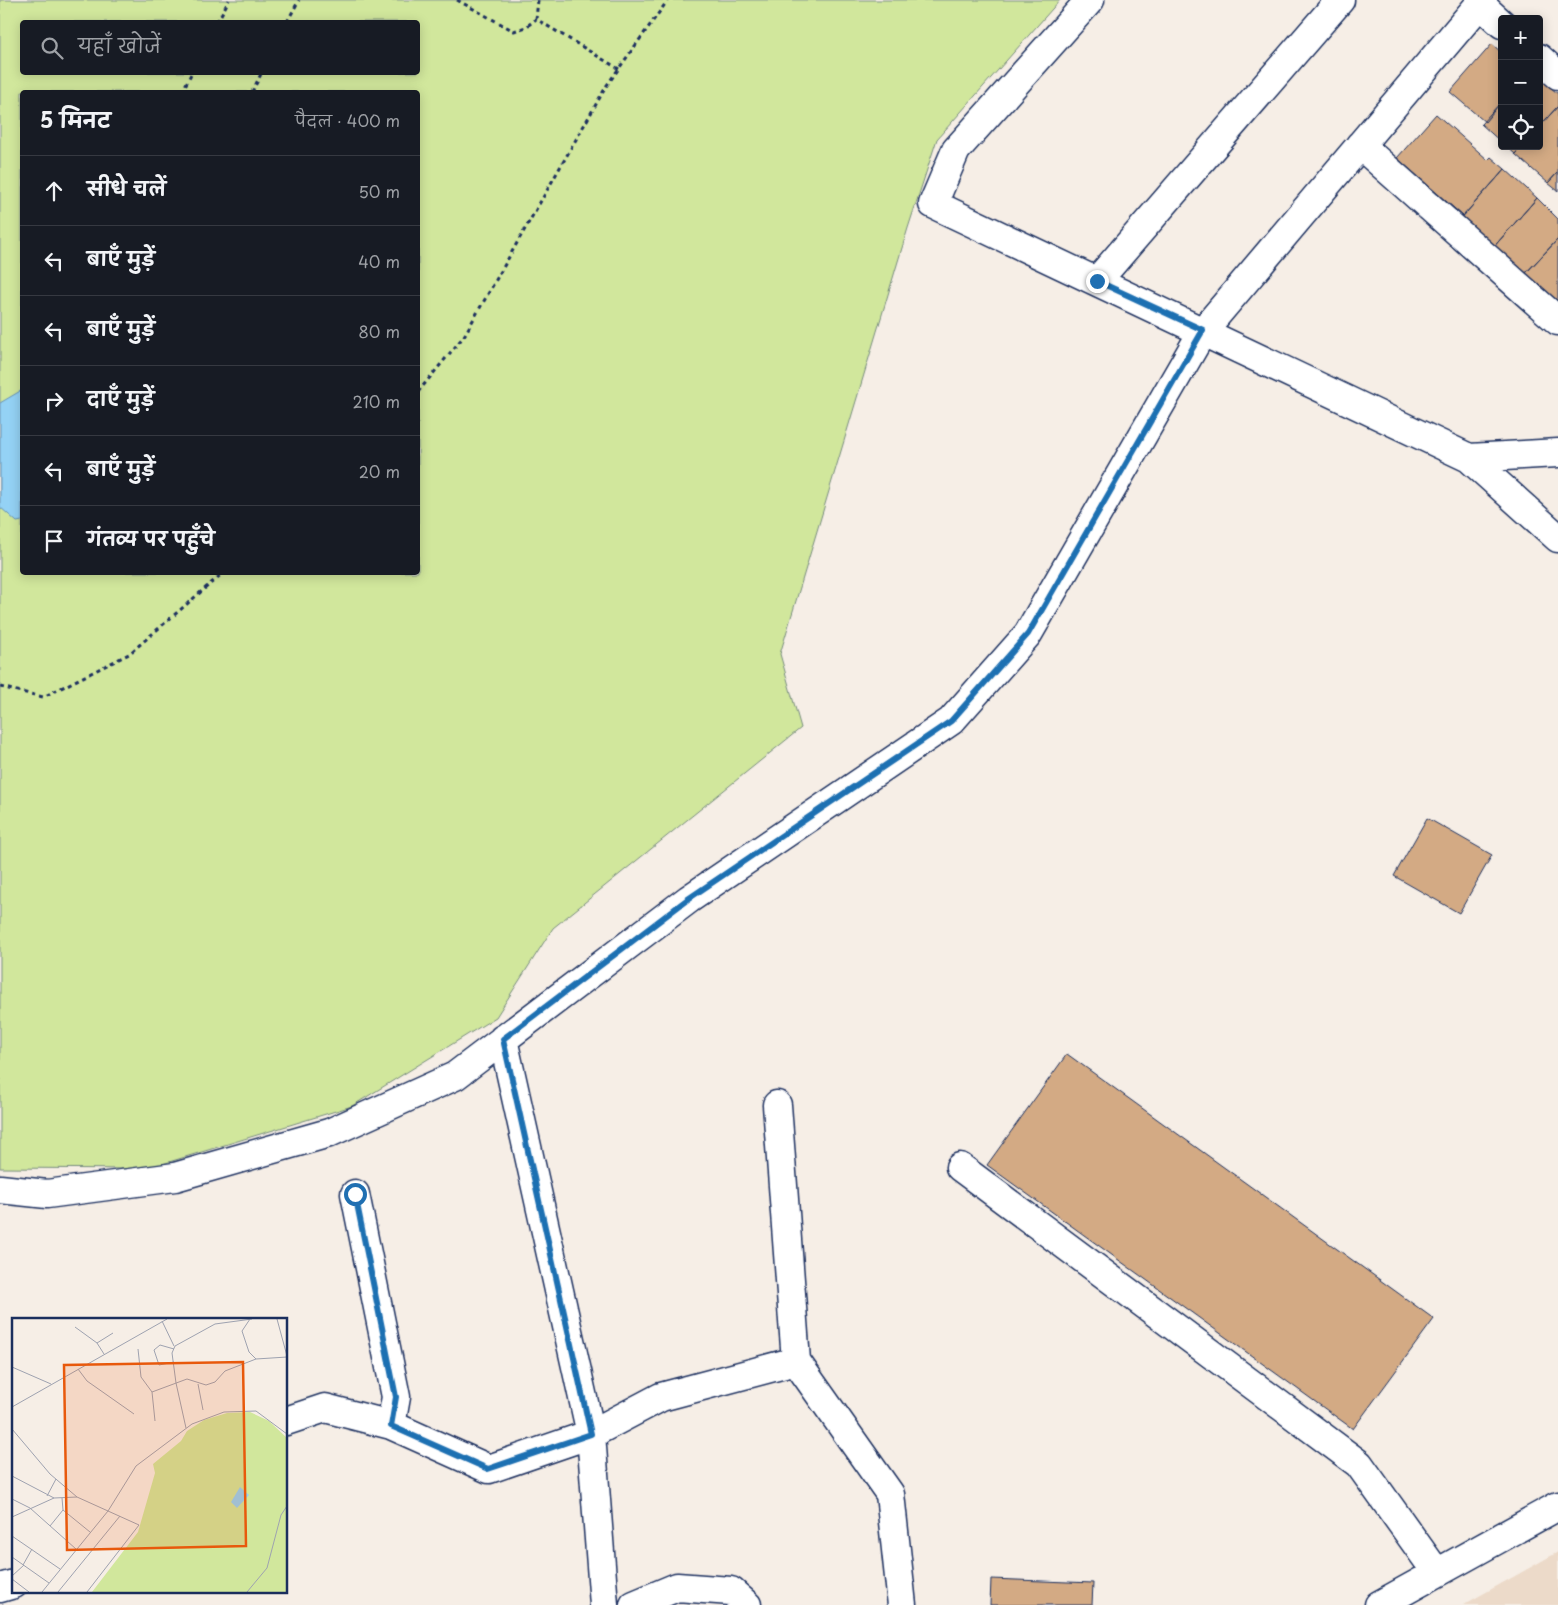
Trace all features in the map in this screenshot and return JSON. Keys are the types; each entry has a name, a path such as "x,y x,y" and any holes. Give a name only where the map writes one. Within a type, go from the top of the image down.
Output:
{"street":[{"path":"1090,0 956,150 933,204 1203,330 1469,458 1558,538"},
{"path":"1097,281 1340,0"},
{"path":"0,1189 47,1194 175,1178 329,1133 455,1076 688,899 951,721 1028,634 1203,330 1482,2 1498,20"},
{"path":"1541,60 1558,75"},
{"path":"1360,145 1558,321"},
{"path":"1469,458 1558,452"},
{"path":"503,1039 591,1434 604,1605"},
{"path":"777,1105 796,1361 890,1494 902,1605"},
{"path":"960,1167 1359,1464 1437,1573"},
{"path":"355,1194 396,1397 391,1426"},
{"path":"288,1420 325,1408 391,1426 488,1469 591,1434 661,1397 796,1361"},
{"path":"1379,1605 1558,1506"},
{"path":"634,1605 678,1587 731,1591 747,1605"}],"path":[{"path":"218,20 229,0"},
{"path":"288,20 299,0"},
{"path":"457,0 514,31 526,27 536,20 538,0"},
{"path":"420,390 464,336 608,85 668,0"},
{"path":"536,20 619,69"},
{"path":"183,90 190,75"},
{"path":"253,90 260,75"},
{"path":"0,687 43,697 129,654 221,575"}],"shaded area":[{"path":"1558,1552 1558,1605 1463,1605"}],"green space":[{"path":"0,0 1060,0 937,139 908,228 780,654 801,728 553,928 496,1017 352,1106 146,1169 0,1168"}],"water":[{"path":"20,391 20,521 17,522 0,507 0,403"}],"building":[{"path":"1492,44 1498,49 1498,106 1485,122 1450,92"},
{"path":"1543,81 1558,94 1558,106 1543,123"},
{"path":"1498,105 1498,139 1481,124"},
{"path":"1558,106 1558,172 1548,183 1515,154 1518,150 1543,150 1543,123"},
{"path":"1436,114 1488,160 1491,157 1505,169 1463,216 1397,158"},
{"path":"1510,150 1518,150 1515,154"},
{"path":"1505,169 1537,198 1491,250 1459,221"},
{"path":"1558,172 1558,191 1548,183"},
{"path":"1537,198 1558,219 1558,239 1523,276 1491,250"},
{"path":"1558,239 1558,304 1523,276"},
{"path":"1427,818 1492,855 1459,913 1394,876"},
{"path":"1067,1054 1434,1319 1353,1429 987,1165"},
{"path":"991,1579 1093,1583 1092,1605 990,1605"}],"route":[{"path":"355,1194 396,1397 391,1426 488,1469 591,1434 503,1039 688,899 951,721 1028,634 1203,330 1097,281"}]}
